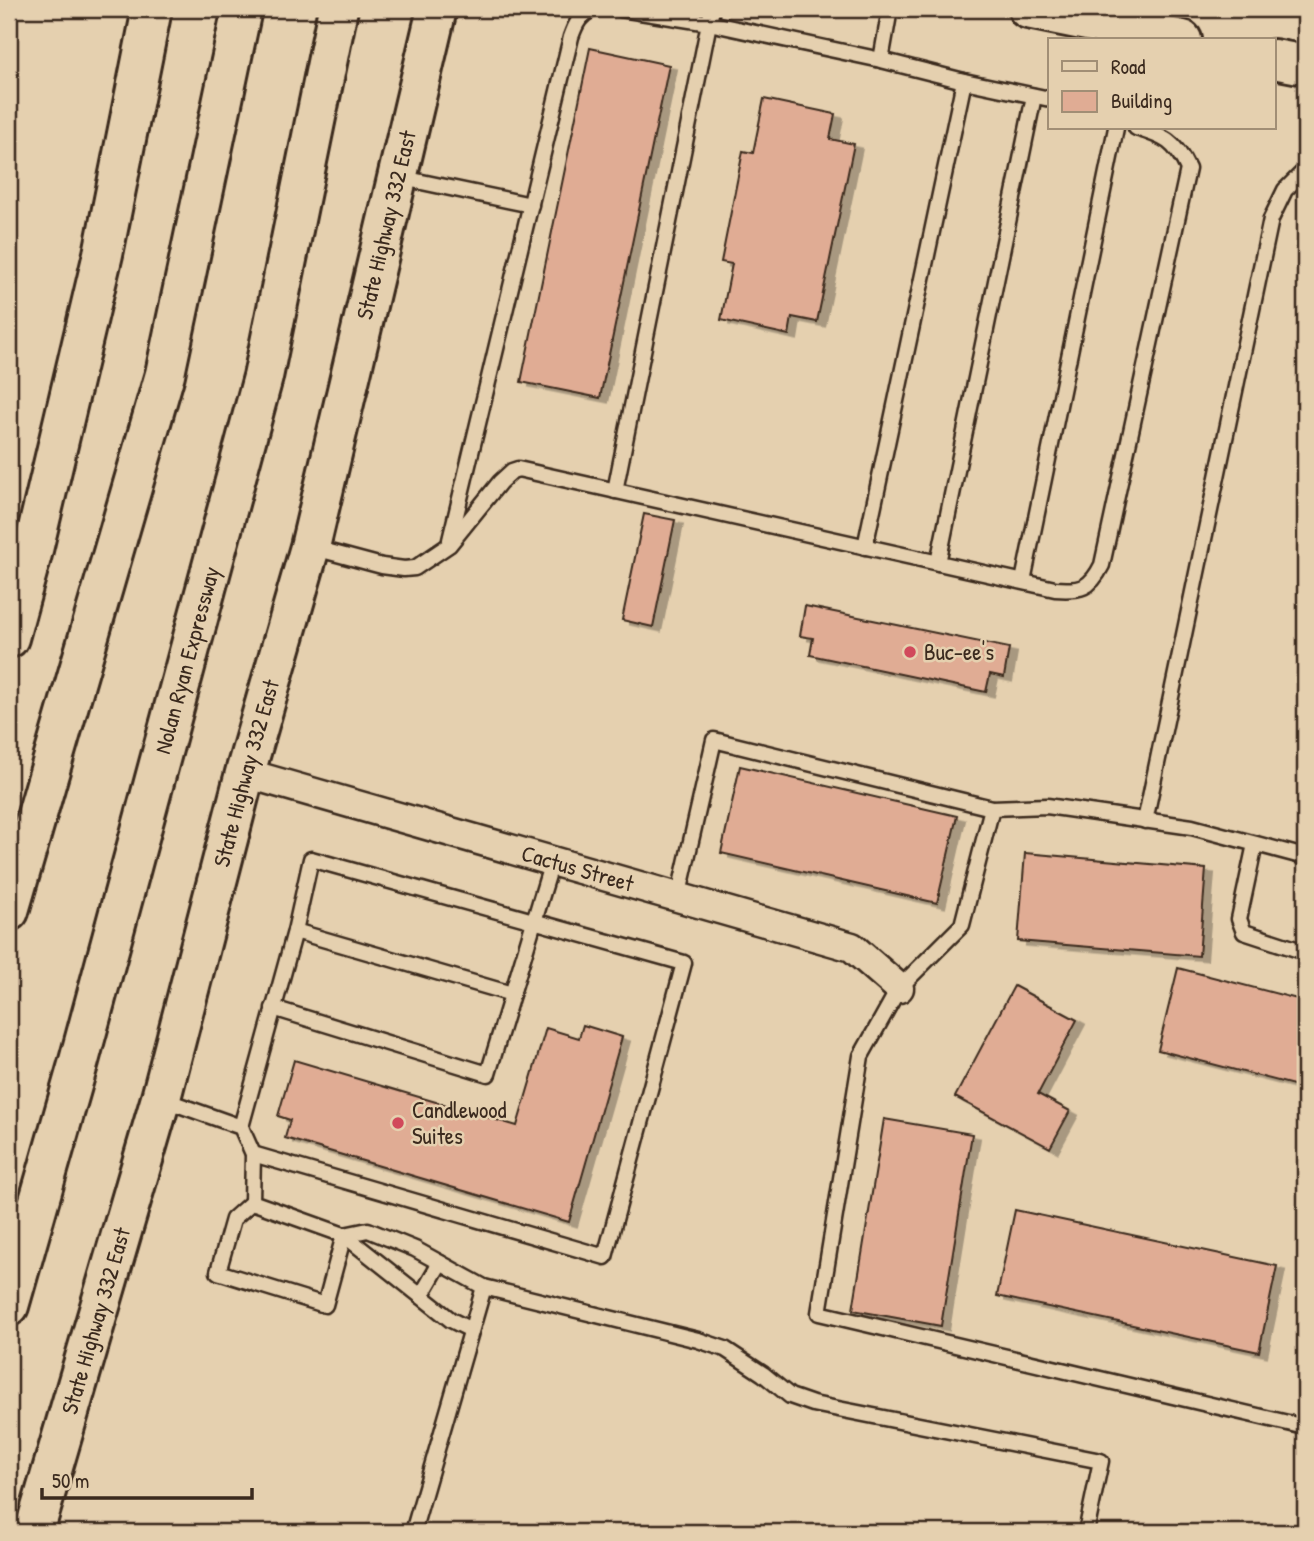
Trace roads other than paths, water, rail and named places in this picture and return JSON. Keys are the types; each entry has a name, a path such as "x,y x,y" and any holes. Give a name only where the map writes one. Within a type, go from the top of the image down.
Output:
{"main road":[{"path":"9,638 20,551 103,254 152,9"},
{"path":"9,911 165,374 242,9"},
{"name":"Nolan Ryan Expressway","path":"9,1306 86,1034 263,377 338,9"},
{"path":"1028,9 1172,38"},
{"name":"State Highway 332 East","path":"34,1532 161,1098 245,773 310,547 397,177 428,18"},
{"path":"1276,59 1305,65"}],"street":[{"name":"Cactus Street","path":"245,773 852,947 900,988"}],"lane":[{"path":"449,545 571,37 577,21 593,9"},
{"path":"621,9 710,16 964,81 1048,99"},
{"path":"881,60 890,9"},
{"path":"615,491 710,16"},
{"path":"865,547 964,81"},
{"path":"938,562 1034,96"},
{"path":"1023,582 1116,130"},
{"path":"310,547 382,566 415,568 449,545 500,482 518,469 1055,589 1074,590 1087,586 1095,579 1102,565 1188,169 1180,152 1170,142 1142,130"},
{"path":"1145,821 1271,219 1286,190 1305,170"},
{"path":"397,177 531,205"},
{"path":"678,898 714,740 992,808 1047,806 1192,827 1305,857"},
{"path":"992,808 962,925 900,988 860,1056 819,1313 1305,1427"},
{"path":"1255,844 1239,919 1244,932 1305,952"},
{"path":"253,1154 605,1257 684,964 311,859 295,931 242,1127 253,1154 252,1202 233,1219 218,1272 325,1306 344,1235"},
{"path":"273,1008 488,1074 552,862"},
{"path":"295,931 512,994"},
{"path":"161,1098 242,1127"},
{"path":"252,1202 344,1235 451,1320 471,1330"},
{"path":"344,1235 368,1230 415,1249 484,1287 725,1349 790,1396 814,1404 1101,1461 1086,1532"},
{"path":"421,1296 440,1263"},
{"path":"413,1532 484,1287"}],"place":[{"name":"Buc-ee's","path":"910,652"},
{"name":"Candlewood Suites","path":"398,1123"}]}
